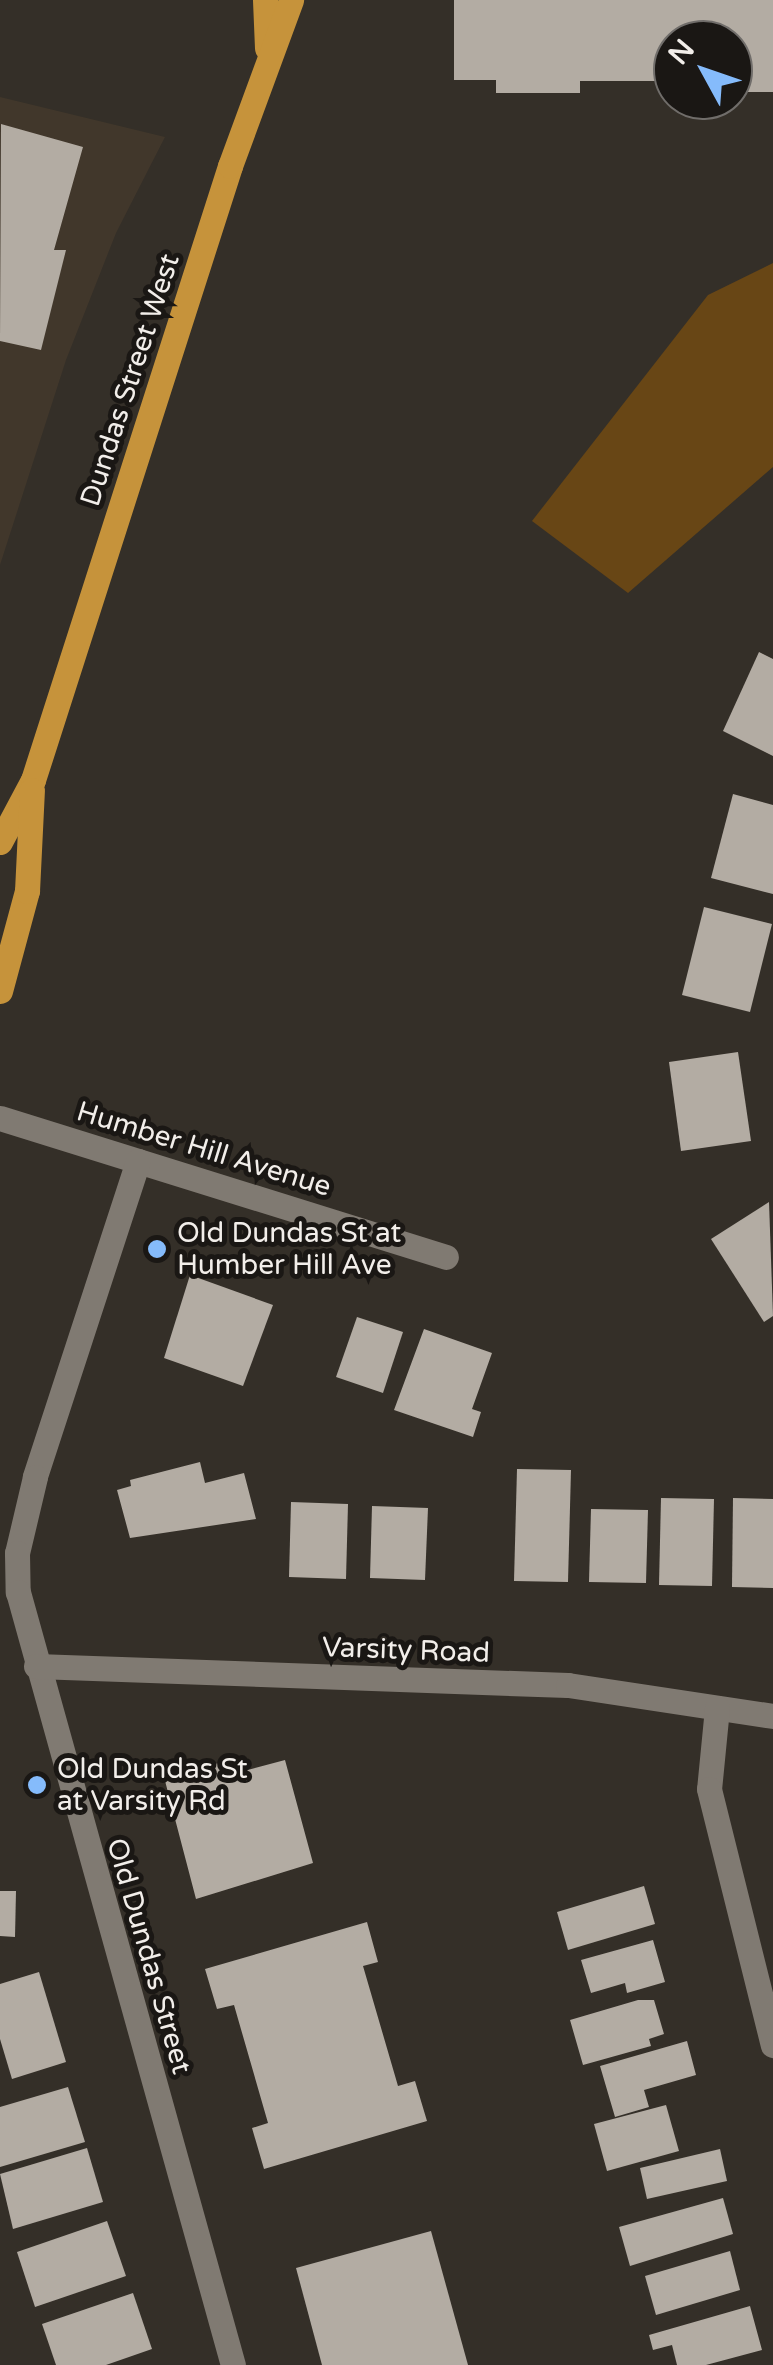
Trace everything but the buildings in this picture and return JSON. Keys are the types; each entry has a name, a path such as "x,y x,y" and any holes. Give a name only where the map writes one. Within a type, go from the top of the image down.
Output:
{"main road":[{"path":"265,0 267,58"},
{"name":"Dundas Street West","path":"0,842 33,780 267,58 291,0"},
{"name":"Dundas Street West","path":"0,991 28,891 33,780"}],"street":[{"name":"Humber Hill Avenue","path":"0,1118 446,1256"},
{"name":"Old Dundas Street","path":"138,1162 20,1534 18,1592 233,2365"},
{"name":"Varsity Road","path":"36,1666 568,1685 773,1716"},
{"path":"717,1708 708,1789 773,2045"}],"shaded area":[{"path":"0,97 165,137 116,233 66,360 0,565"},
{"path":"773,263 773,467 628,593 532,521 708,295"}],"place":[{"name":"Old Dundas St at Humber Hill Ave","path":"157,1249"},
{"name":"Old Dundas St at Varsity Rd","path":"37,1785"}]}
